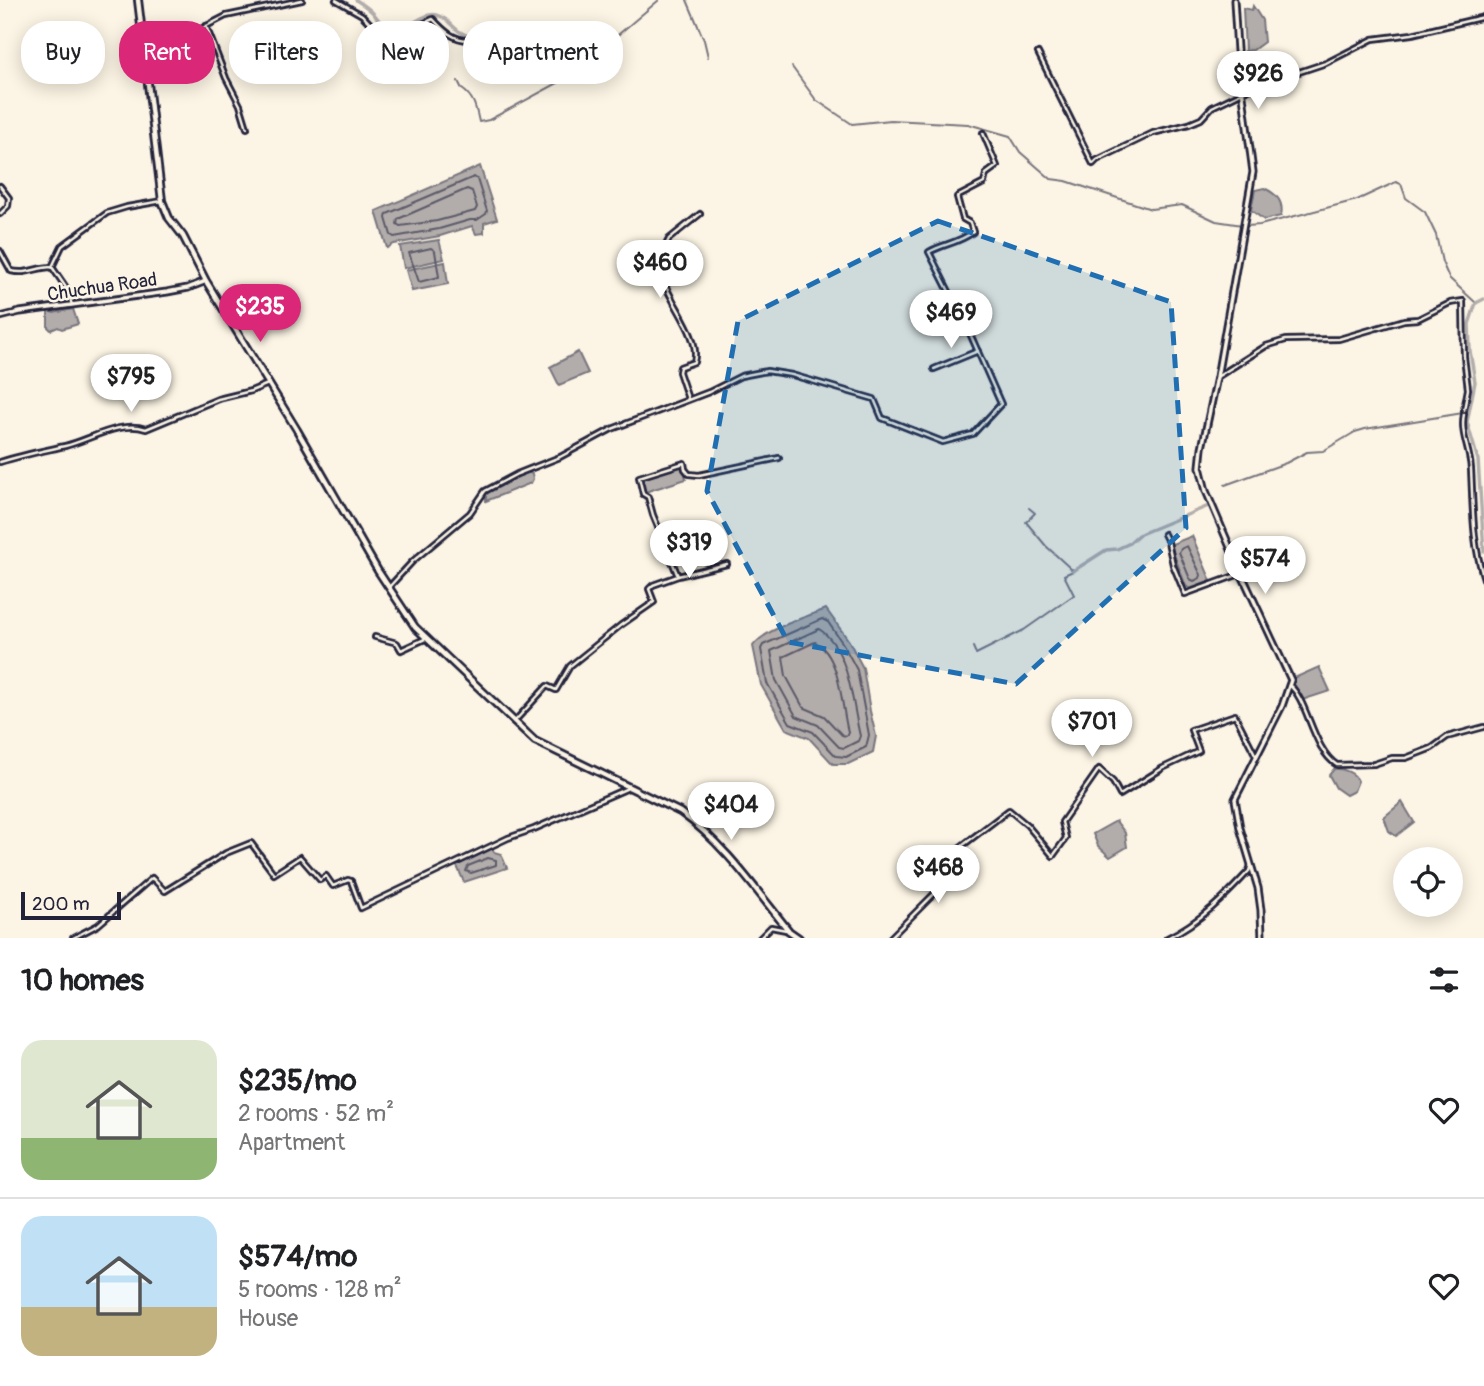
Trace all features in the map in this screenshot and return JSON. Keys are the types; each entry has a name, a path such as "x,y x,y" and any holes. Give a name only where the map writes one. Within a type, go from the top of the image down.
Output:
{"main road":[{"path":"138,0 140,21"},
{"path":"147,84 162,201 206,281 388,587 415,627 535,741 691,819 727,856 789,931 799,938"}],"street":[{"path":"215,22 226,16 302,0"},
{"path":"336,0 362,15 379,33 391,36 401,34 433,19 442,30 454,38 463,39"},
{"path":"1234,0 1237,50 1253,172 1200,467 1206,491 1241,573 1291,680 1282,706 1235,799 1258,888 1262,938"},
{"path":"1038,53 1093,164 1153,133 1189,124 1201,118 1212,107 1253,87 1326,63 1373,39 1412,34 1484,17"},
{"path":"215,49 247,128"},
{"path":"388,587 470,513 485,491 517,474 560,457 584,442 623,424 741,376 767,371 792,375 874,399 882,418 943,442 973,434 1001,404 929,252 939,246 958,242 973,232 970,223 963,219 957,197 984,183 986,174 997,166 983,133"},
{"path":"0,186 9,198 8,205 0,214"},
{"path":"52,267 62,246 107,213 162,201"},
{"path":"688,399 679,372 680,367 694,362 695,354 688,330 666,287 660,267 670,254 667,243 669,239 700,214"},
{"path":"0,251 11,271 23,274 43,267 52,267"},
{"path":"52,267 67,289 72,305"},
{"name":"Chuchua Road","path":"0,317 177,290 206,281"},
{"path":"1217,377 1266,346 1286,340 1339,339 1404,320 1418,319 1450,303 1463,301 1464,357 1468,388 1463,437 1471,469 1472,521 1484,579"},
{"path":"934,369 978,351"},
{"path":"0,462 124,428 135,426 146,429 218,399 268,384"},
{"path":"678,576 648,497 643,494 639,477 684,463 689,474 699,475 779,458"},
{"path":"1164,534 1172,565 1185,594 1241,573"},
{"path":"514,722 547,686 556,690 570,666 654,602 649,589 653,585 727,564"},
{"path":"375,637 397,643 401,650 427,638"},
{"path":"1289,685 1297,694 1331,762 1337,765 1374,764 1392,758 1406,758 1432,748 1447,737 1484,727"},
{"path":"891,938 961,867 965,860 958,849 1009,810 1027,825 1053,856 1066,838 1062,822 1099,769 1113,782 1120,795 1163,768 1199,751 1191,730 1236,715 1256,756"},
{"path":"73,938 98,925 152,877 165,891 226,853 251,843 274,874 300,857 320,880 326,876 333,886 351,881 361,908 508,838 629,787"},
{"path":"1167,938 1190,926 1222,899 1249,871 1251,865"},
{"path":"760,938 771,927 789,931"}],"highlighted area":[{"path":"938,221 1171,302 1186,528 1016,684 788,642 707,491 738,321"}],"water":[{"path":"1253,6 1262,20 1264,42 1253,50 1245,51 1243,8 1252,10"},
{"path":"480,166 497,219 484,223 484,233 476,234 472,226 440,236 394,244 387,248 376,211"},
{"path":"1264,188 1278,199 1281,216 1264,220 1251,210 1255,190"},
{"path":"439,240 444,259 404,268 400,246"},
{"path":"445,262 448,284 412,291 406,270"},
{"path":"73,309 78,324 62,329 58,327 51,330 48,327 48,311 54,313"},
{"path":"578,352 588,373 559,385 550,367"},
{"path":"683,464 686,479 645,492 641,478"},
{"path":"527,472 532,474 531,483 486,501 486,493"},
{"path":"1192,536 1211,581 1190,589 1186,586 1171,547 1172,544"},
{"path":"826,609 849,641 863,668 876,736 873,752 848,764 833,764 809,738 786,729 761,685 753,646 776,629"},
{"path":"1319,667 1330,691 1302,700 1292,679"},
{"path":"1334,769 1345,770 1354,776 1358,781 1354,791 1346,795 1336,788 1329,775"},
{"path":"1402,802 1414,822 1396,836 1389,831 1384,817"},
{"path":"1116,821 1125,833 1127,847 1110,857 1098,846 1093,834"},
{"path":"492,848 494,852 501,854 507,868 464,882 456,864"}],"waterway":[{"path":"356,0 391,30 398,30 424,17 437,15 463,34"},
{"path":"458,81 472,99 479,122 489,120 593,64 593,56 659,0"},
{"path":"687,0 704,40 708,57"},
{"path":"1266,61 1286,63 1287,71 1274,74 1269,80 1263,77 1259,67 1266,61"},
{"path":"792,67 816,100 852,124 891,120 968,124 1010,136 1020,152 1051,179 1066,181 1151,209 1182,205 1216,221 1242,225"},
{"path":"1247,226 1357,200 1396,182 1401,184 1406,198 1425,212 1436,235 1449,278 1476,303"},
{"path":"1484,299 1476,303 1469,324 1475,382 1467,422 1478,460 1484,551"},
{"path":"1225,485 1286,463 1307,452 1323,451 1365,429 1469,412"},
{"path":"1073,571 1106,550 1117,549 1138,535 1211,505"},
{"path":"1029,508 1035,513 1026,522 1046,546 1071,569 1076,570"},
{"path":"973,647 976,654 1024,630 1074,595 1064,575 1073,571"}]}
